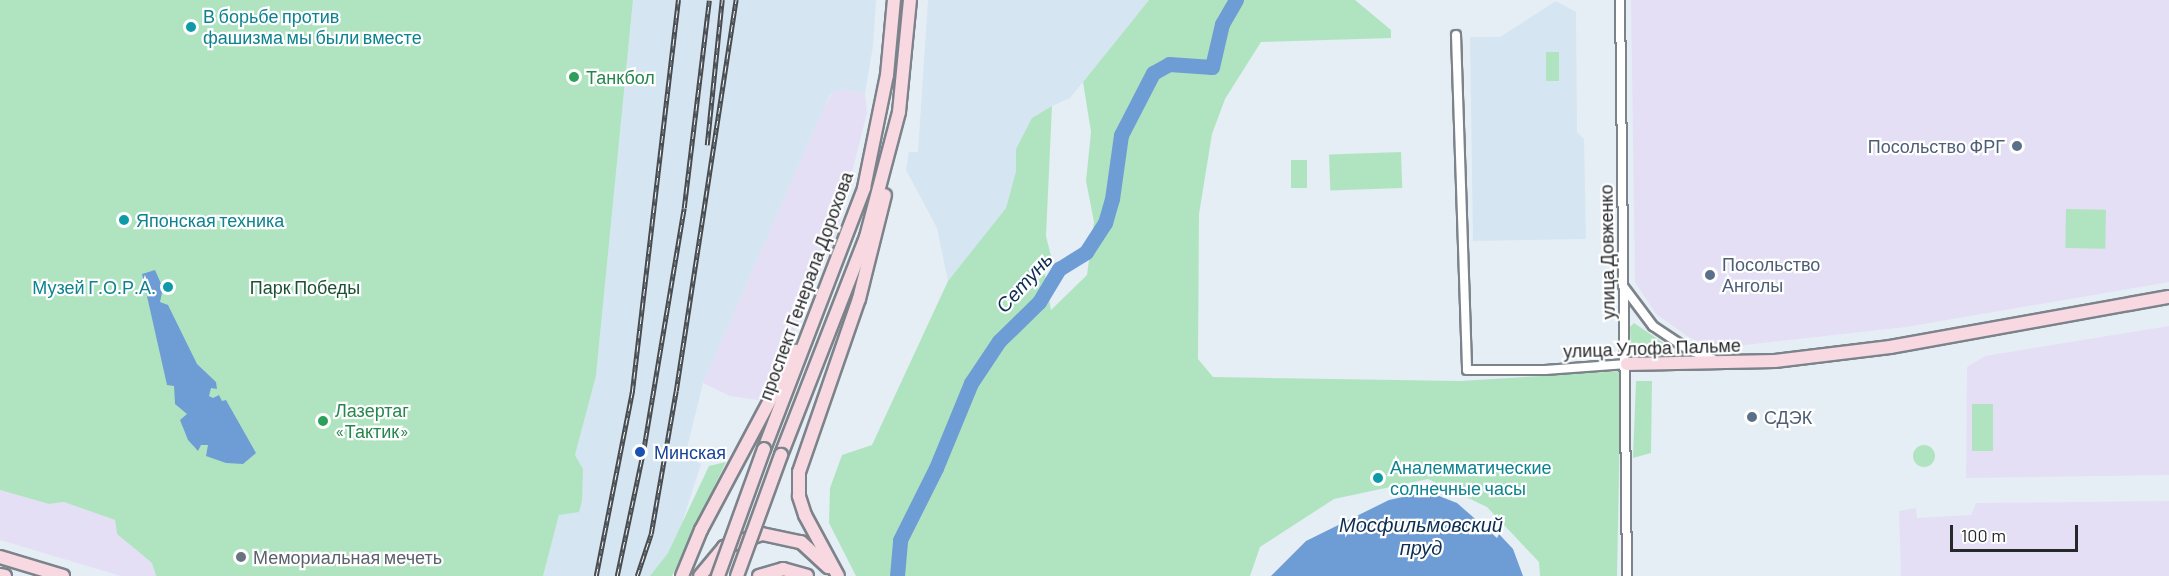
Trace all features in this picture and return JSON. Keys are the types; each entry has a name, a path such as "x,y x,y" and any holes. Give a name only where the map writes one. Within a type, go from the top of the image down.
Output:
{"main road":[{"name":"проспект Генерала Дорохова","path":"718,576 864,188 887,75 894,0"},
{"name":"проспект Генерала Дорохова","path":"737,576 781,455 849,287 889,154 903,81 910,0"},
{"path":"838,576 805,515 799,495 799,472 872,257 883,207 889,154"},
{"path":"682,576 701,530 824,296"},
{"name":"улица Улофа Пальме","path":"1627,364 1730,364 1890,347 2169,297"},
{"path":"700,576 724,547 762,534 801,542 817,554 833,576"},
{"path":"0,557 63,576"},
{"path":"759,576 783,569 807,576"},
{"path":"0,575 5,576"}],"street":[{"name":"улица Довженко","path":"1620,0 1623,285 1627,364 1627,576"},
{"name":"улица Улофа Пальме","path":"1456,35 1467,370 1545,370 1627,364"},
{"path":"1623,285 1642,313 1670,339 1689,350 1730,364"}],"shaded area":[{"path":"633,0 876,0 873,46 865,93 841,89 830,94 703,383 685,456 701,464 665,576 543,576 596,376"},
{"path":"928,0 1149,0 1070,98 1052,106 1016,149 1016,171 1006,208 948,281 937,228 906,170 909,152 918,152"},
{"path":"1631,0 2169,0 2169,282 1906,327 1718,348 1690,338 1656,314 1635,282"},
{"path":"1556,1 1576,12 1577,132 1584,139 1586,239 1473,241 1470,37 1500,37"},
{"path":"841,89 865,93 867,113 835,240 780,362 758,400 730,396 703,383 825,105 833,91"},
{"path":"2169,326 2169,475 1966,478 1967,367 1985,356"},
{"path":"0,490 49,504 64,502 115,520 117,534 152,563 156,576 121,576 0,540"},
{"path":"2169,501 2169,576 1901,576 1899,511 1916,508 1917,518 1971,515 1976,503"}],"green space":[{"name":"Парк Победы","path":"0,0 633,0 596,376 575,455 583,469 582,501 579,512 559,515 543,576 156,576 152,563 117,534 115,520 64,502 49,504 0,490"},
{"path":"1149,0 1355,0 1391,30 1391,38 1261,42 1225,99 1212,134 1199,214 1198,359 1213,377 1460,381 1621,371 1617,576 1540,576 1539,562 1487,507 1428,479 1334,499 1260,547 1250,576 856,576 829,523 830,488 842,455 872,445 948,281 1006,208 1016,171 1016,149 1032,118 1052,106 1046,236 1051,256 1045,274 1051,310 1087,275 1094,222 1086,181 1091,132 1083,82"},
{"path":"1546,52 1559,52 1559,81 1546,81"},
{"path":"1401,152 1402,188 1330,190 1329,155"},
{"path":"1291,160 1307,160 1307,188 1291,188"},
{"path":"2066,209 2106,210 2105,249 2065,248"},
{"path":"1634,323 1680,354 1678,357 1637,358 1631,352 1630,327"},
{"path":"1636,381 1652,381 1651,453 1633,458"},
{"path":"1972,404 1993,404 1993,451 1972,451"},
{"path":"1920,445 1928,445 1935,452 1935,460 1928,467 1920,467 1913,460 1913,452"},
{"path":"726,462 672,576 650,576 668,553 709,466"}],"water":[{"path":"155,270 163,288 160,302 168,305 197,364 216,382 217,389 211,388 209,396 213,398 219,395 222,401 226,400 256,453 243,464 226,463 206,456 208,445 201,445 198,451 188,440 180,420 187,414 175,404 174,386 167,385 142,274"},
{"name":"Мосфильмовский пруд","path":"1417,494 1439,496 1457,503 1497,538 1499,534 1513,549 1523,576 1271,576 1306,541 1389,500"}],"waterway":[{"name":"Сетунь","path":"897,576 900,540 936,468 971,383 999,341 1039,302 1059,269 1086,252 1105,223 1112,199 1121,135 1153,73 1169,64 1212,67 1222,24 1236,0"}],"railway":[{"path":"596,576 632,393 678,0"},
{"path":"617,576 643,453 684,208 709,0"},
{"path":"707,145 722,0"},
{"path":"637,576 651,534 676,391 736,0"}],"place":[{"name":"В борьбе против фашизма мы были вместе","path":"191,27"},
{"name":"Танкбол","path":"574,77"},
{"name":"Посольство ФРГ","path":"2017,146"},
{"name":"Японская техника","path":"124,220"},
{"name":"Посольство Анголы","path":"1710,275"},
{"name":"Музей Г.О.Р.А.","path":"168,287"},
{"name":"СДЭК","path":"1752,417"},
{"name":"Лазертаг «Тактик»","path":"323,421"},
{"name":"Минская","path":"640,452"},
{"name":"Аналемматические солнечные часы","path":"1378,478"},
{"name":"Мемориальная мечеть","path":"241,557"}]}
